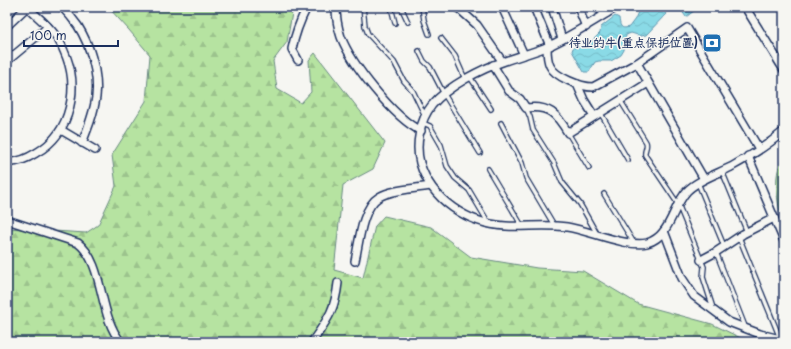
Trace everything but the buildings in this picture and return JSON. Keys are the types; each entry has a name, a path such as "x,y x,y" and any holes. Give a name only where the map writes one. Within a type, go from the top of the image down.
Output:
{"street":[{"path":"7,26 27,7 56,35 68,59 71,74 71,100 67,116 61,130 48,145 40,151 26,158 7,162"},
{"path":"62,7 82,34 96,77 97,95 91,120 82,143"},
{"path":"298,60 292,49 295,36 307,7"},
{"path":"336,7 337,22 342,38 355,62 374,88 400,116 412,127 420,131"},
{"path":"457,7 477,25 502,61"},
{"path":"502,7 524,54"},
{"path":"534,7 548,46 547,55 550,66 554,71 585,87 593,87 637,63 687,28 759,149"},
{"path":"552,7 562,39"},
{"path":"578,7 586,27"},
{"path":"595,7 607,13"},
{"path":"617,7 586,27 548,46 502,61 481,70 444,94 431,106 420,131 419,159 423,172 430,186 441,199 462,214 488,223 506,226 554,225 569,227 634,244 644,243 657,238 664,231 678,204 687,192 698,183 748,156 784,131"},
{"path":"745,7 784,70"},
{"path":"7,61 48,27"},
{"path":"637,63 704,179"},
{"path":"493,65 506,87 511,93 520,99 526,108 542,108 552,112 560,120 568,132 648,83"},
{"path":"577,84 584,100 597,114"},
{"path":"61,130 95,150"},
{"path":"748,156 784,241"},
{"path":"355,261 365,214 372,202 386,194 430,186"},
{"path":"701,260 747,232 774,218"},
{"path":"7,220 78,243 84,247 94,268 112,329 121,342"},
{"path":"664,231 682,278 687,288 694,296 730,322 747,330 782,340"},
{"path":"312,342 331,313 335,303 338,283"}],"lane":[{"path":"363,7 365,26 368,34 394,62 404,81 413,91 424,120 430,126 441,145 447,166 455,178 469,190 488,223"},
{"path":"391,7 395,23"},
{"path":"401,7 408,22"},
{"path":"422,7 424,20 429,34"},
{"path":"441,38 455,56 467,79 491,109"},
{"path":"419,51 480,153"},
{"path":"620,100 646,142 647,146 644,152 645,155 678,204 704,267 703,277 714,311"},
{"path":"526,108 533,130 554,163 562,182 580,204 597,234"},
{"path":"597,114 628,160"},
{"path":"501,123 522,163 526,178 554,225"},
{"path":"568,132 589,168"},
{"path":"488,169 522,226"},
{"path":"722,171 747,232"},
{"path":"698,183 724,247"},
{"path":"604,194 634,244"},
{"path":"739,237 782,340"},
{"path":"716,252 747,330"}],"green space":[{"path":"108,7 293,7 287,42 273,61 277,89 301,103 311,92 309,60 315,53 385,143 373,169 343,185 334,270 363,278 375,226 384,216 431,227 471,257 537,268 583,271 638,304 712,324 749,342 7,342 7,228 86,233 98,225 116,186 112,155 146,101 150,55"},
{"path":"784,158 784,228 778,202 777,173"}],"water":[{"path":"640,7 661,7 666,14 646,35 641,36 631,33 626,35 624,50 621,55 611,61 595,62 589,72 584,72 572,51 573,48 585,45 592,41 600,33 601,27 615,16 619,18 620,25 622,27 629,27 635,19"},
{"path":"679,7 699,7 686,17"}],"place":[{"name":"待业的牛(重点保护位置)","path":"712,43"}]}
